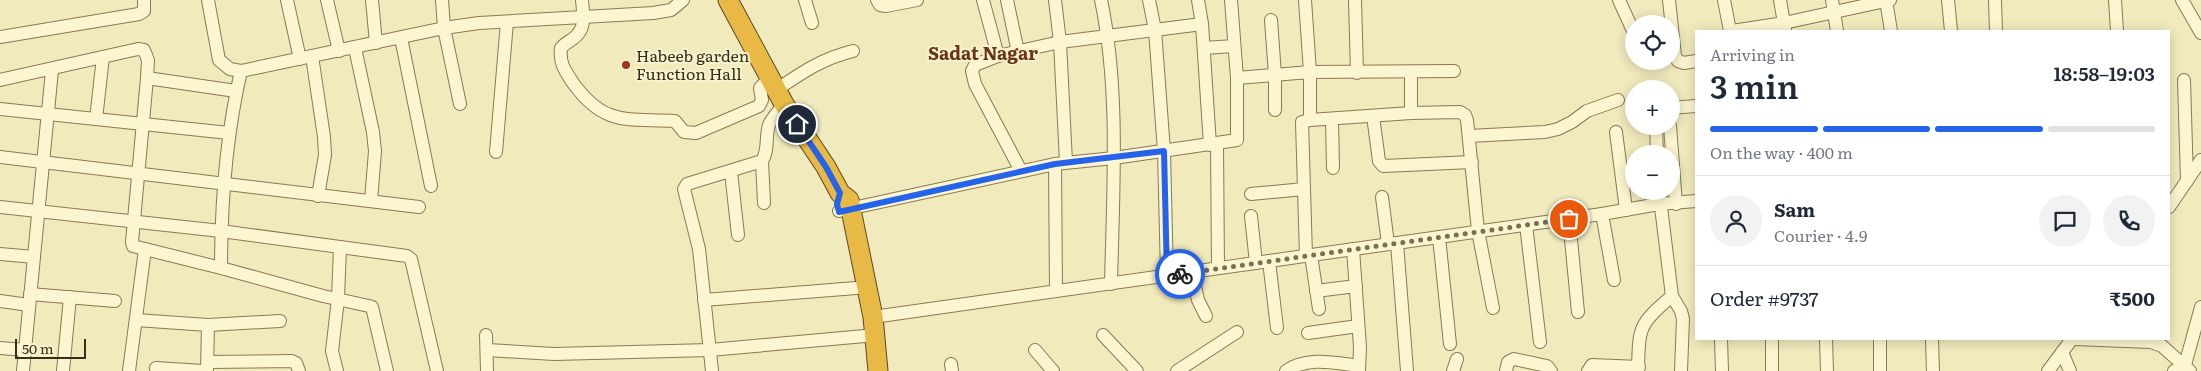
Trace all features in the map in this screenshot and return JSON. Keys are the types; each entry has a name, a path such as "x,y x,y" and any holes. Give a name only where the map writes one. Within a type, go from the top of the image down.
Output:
{"highway":[{"path":"728,0 776,91 826,167 844,204 873,317 878,371"},
{"path":"844,204 870,371"}],"street":[{"path":"0,37 139,14 144,11 144,0"},
{"path":"208,0 219,60 230,69 241,71 444,28 653,13 671,10 683,0"},
{"path":"287,0 306,58 324,137 324,155 318,196"},
{"path":"327,0 338,51"},
{"path":"372,0 376,43"},
{"path":"442,0 444,28 460,104"},
{"path":"582,0 584,17 582,28 577,36 561,48 560,56 563,69 585,99 596,109 612,116 630,120 675,121 684,132 696,134 759,106 762,100 760,88 776,91"},
{"path":"805,0 812,23"},
{"path":"877,0 880,5 886,6 917,0"},
{"path":"983,0 998,56"},
{"path":"1007,0 1018,52"},
{"path":"1055,0 1060,42 1061,163 1056,291"},
{"path":"1101,0 1109,37 1114,158 1111,284"},
{"path":"1149,0 1155,30 1164,151 1167,276"},
{"path":"1198,0 1214,144 1218,268"},
{"path":"844,204 1061,163 1114,158 1237,140 1237,78 1231,0"},
{"path":"1305,0 1310,72 1310,120"},
{"path":"1355,0 1357,73"},
{"path":"1619,0 1626,15"},
{"path":"1669,0 1671,15"},
{"path":"1724,0 1731,30"},
{"path":"1780,0 1785,27"},
{"path":"1744,30 1785,27 1833,6 1887,0 1891,30"},
{"path":"1948,0 1951,30"},
{"path":"1995,0 1996,30"},
{"path":"2115,0 2118,30"},
{"path":"2185,4 2201,6"},
{"path":"2185,4 2201,33"},
{"path":"1833,6 1837,30"},
{"path":"1271,20 1275,75 1275,110"},
{"path":"496,152 507,22"},
{"path":"1021,171 972,77 975,65 998,56 1060,42 1202,24"},
{"path":"401,38 431,186"},
{"path":"1204,48 1234,46"},
{"path":"354,48 373,132 375,151 371,201"},
{"path":"0,80 52,70 138,49 144,50 148,60 132,242 135,247 372,307 387,371"},
{"path":"764,204 762,161 767,153 766,140 776,91 813,65 831,56 854,50"},
{"path":"96,119 103,57"},
{"path":"1680,62 1695,61"},
{"path":"23,371 52,70"},
{"path":"221,268 221,231 229,133 241,71"},
{"path":"1237,78 1310,72 1411,73 1454,71"},
{"path":"1411,73 1411,113"},
{"path":"147,78 236,91"},
{"path":"2184,80 2187,181"},
{"path":"1469,136 1545,132 1558,129 1587,111 1618,100"},
{"path":"1680,107 1695,106"},
{"path":"0,110 229,133"},
{"path":"1319,310 1308,255 1302,122 1411,113 1460,112 1465,115 1467,120 1478,231 1493,308"},
{"path":"1373,116 1379,161 1384,166 1472,162"},
{"path":"1332,119 1334,168"},
{"path":"1616,132 1626,210"},
{"path":"1671,135 1676,204"},
{"path":"0,157 420,207"},
{"path":"2170,206 2201,160"},
{"path":"712,371 699,249 684,189 687,184 762,161"},
{"path":"731,172 738,235"},
{"path":"1251,194 1304,189"},
{"path":"1382,197 1392,244 1406,371"},
{"path":"873,317 1569,219 1626,210 1654,200"},
{"path":"1659,200 1672,296 1681,311 1683,319 1681,371"},
{"path":"1665,200 1676,204 1695,201"},
{"path":"0,207 221,231 407,256 412,259 436,371"},
{"path":"1602,214 1614,280"},
{"path":"1251,216 1277,328"},
{"path":"1569,219 1578,312"},
{"path":"1526,225 1540,342"},
{"path":"1439,237 1450,344"},
{"path":"336,371 332,351 338,299 340,247"},
{"path":"129,371 144,249"},
{"path":"1286,371 1293,366 1310,362 1359,368 1354,249"},
{"path":"0,254 34,257"},
{"path":"1192,272 1198,300 1206,316"},
{"path":"1316,291 1356,286"},
{"path":"704,300 856,288"},
{"path":"1588,371 1592,365 1638,369 1640,334 1644,323 1672,296"},
{"path":"63,371 70,297"},
{"path":"0,301 70,297 115,300"},
{"path":"2183,369 2201,307"},
{"path":"136,320 208,325 280,321"},
{"path":"206,368 208,325"},
{"path":"1308,332 1358,326"},
{"path":"1177,371 1237,332"},
{"path":"1103,334 1137,371"},
{"path":"486,335 487,371"},
{"path":"487,350 554,354 710,350 865,336"},
{"path":"1721,340 1722,371"},
{"path":"1772,340 1772,371"},
{"path":"1826,340 1827,371"},
{"path":"1880,340 1880,371"},
{"path":"1932,340 1933,371"},
{"path":"2048,371 2072,340"},
{"path":"2151,340 2162,346 2183,369"},
{"path":"0,348 25,350"},
{"path":"1034,350 1053,371"},
{"path":"2062,352 2070,371"},
{"path":"1506,371 1508,362 1514,359 1547,366 1551,371"},
{"path":"156,368 206,368 292,361 296,363 300,371"}],"way so far":[{"path":"1180,274 1569,219"}],"place":[{"name":"Habeeb garden Function Hall","path":"626,65"}],"district":[{"name":"Sadat Nagar","path":"983,54"}],"route":[{"path":"797,124 826,167 840,193 837,204 839,212 1055,164 1164,151 1167,276 1180,274"}]}
